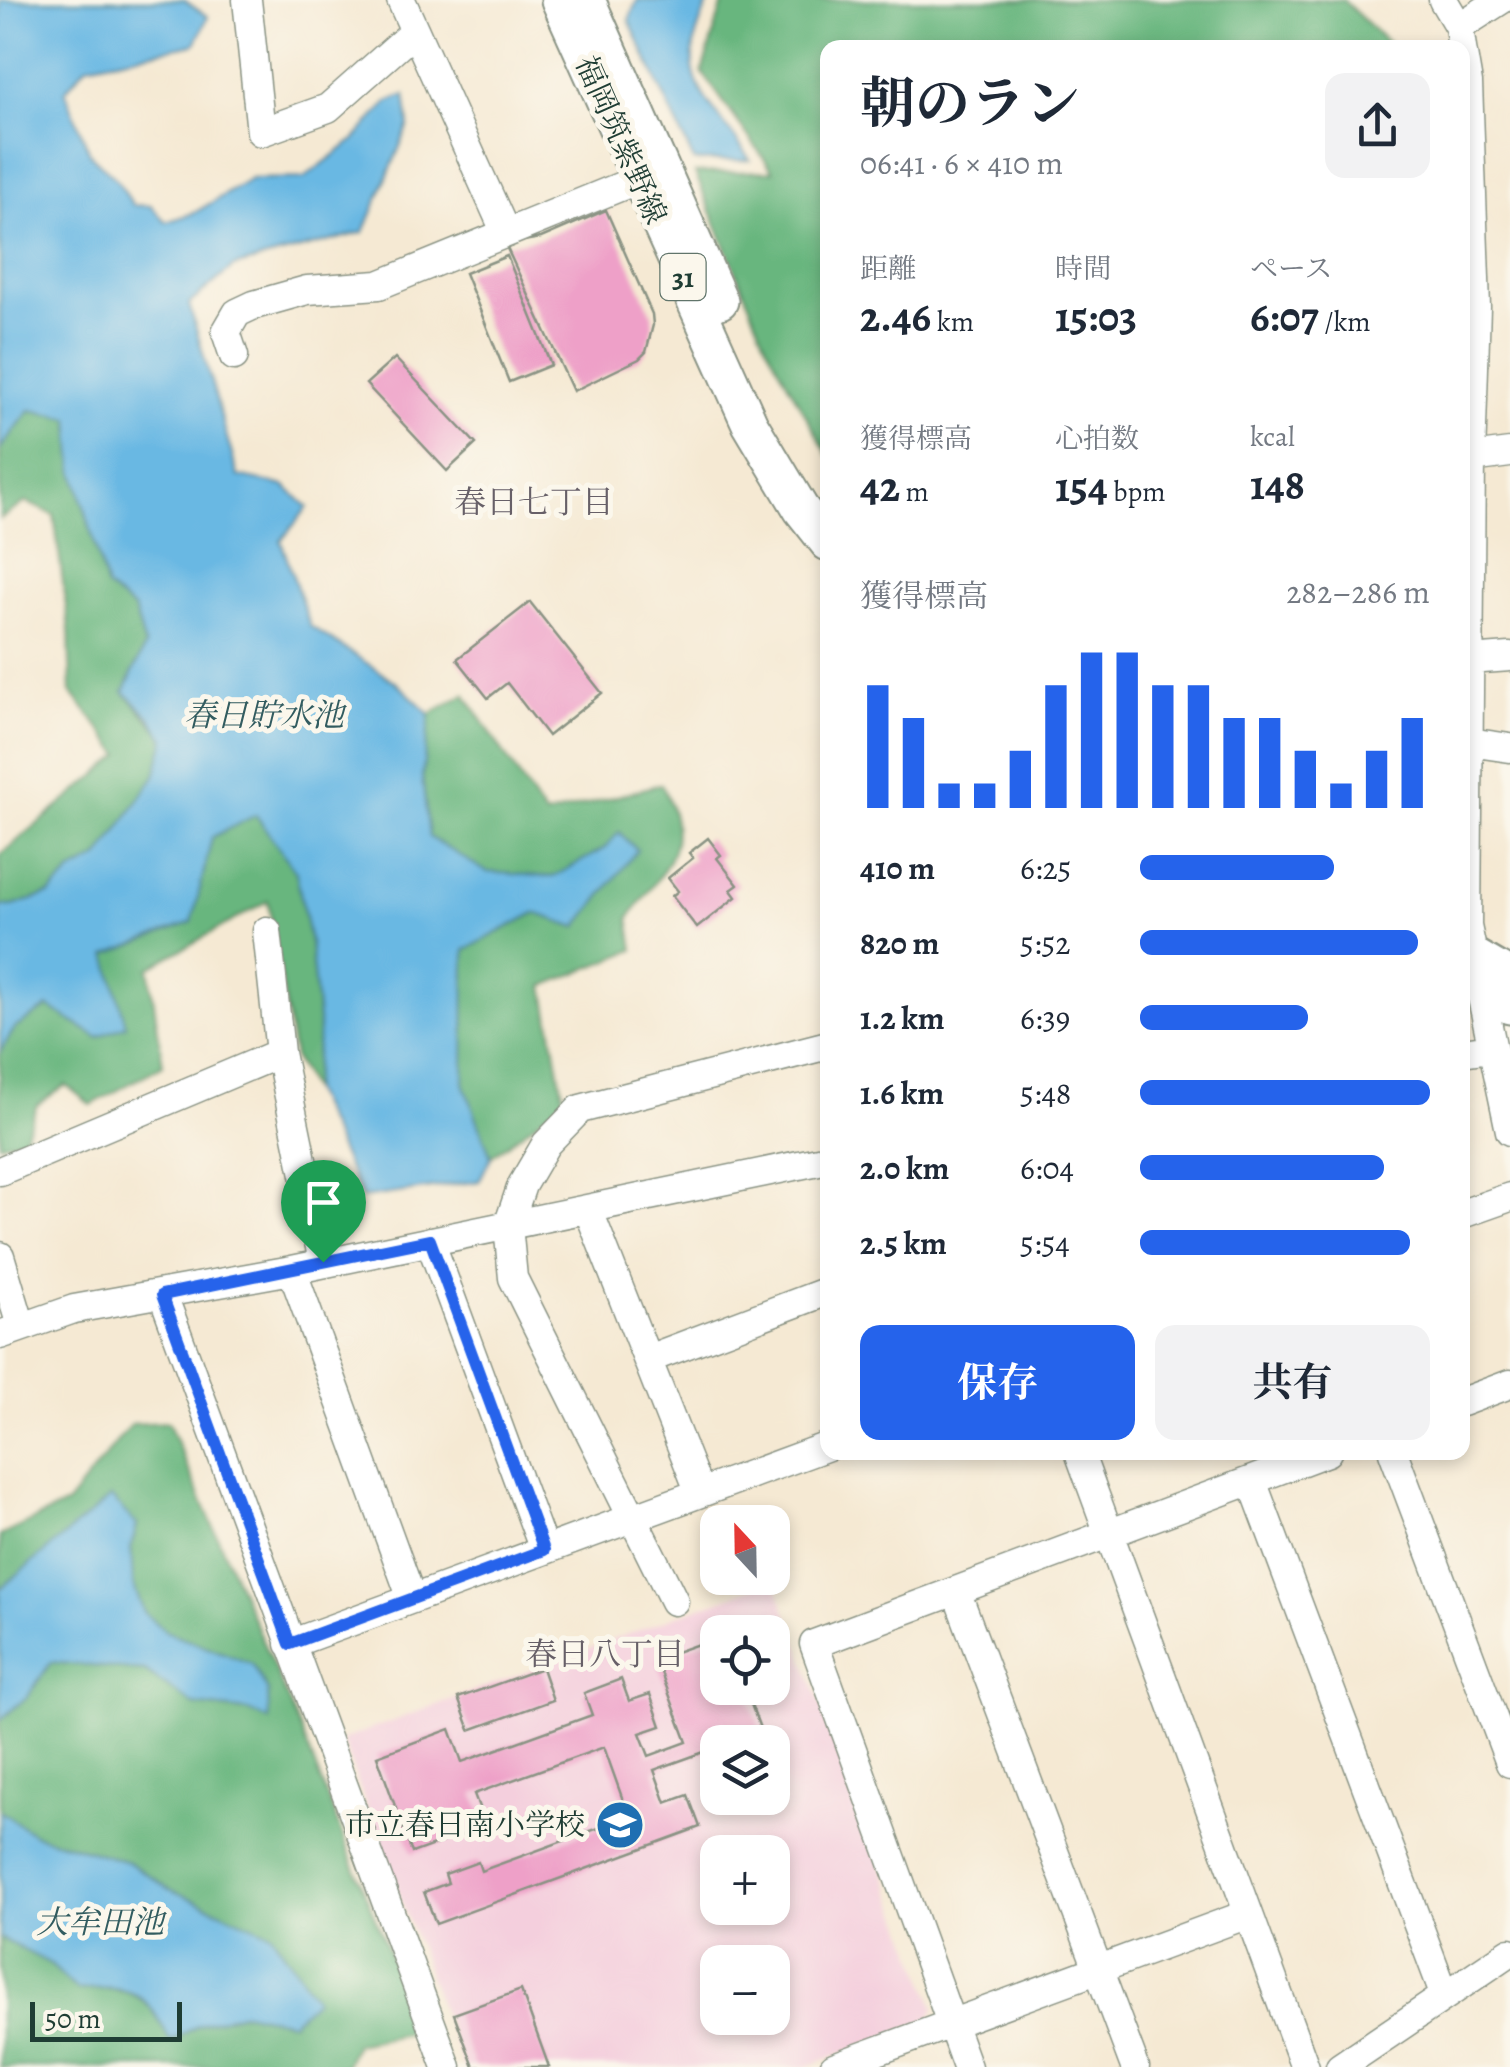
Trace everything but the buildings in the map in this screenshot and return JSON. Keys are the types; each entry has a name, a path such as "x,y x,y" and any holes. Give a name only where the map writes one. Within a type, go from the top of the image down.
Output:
{"main road":[{"name":"福岡筑紫野線","path":"559,0 750,424 801,510 820,533"},
{"name":"福岡筑紫野線","path":"587,0 745,358 789,449 820,495"},
{"path":"1477,969 1510,1006"}],"street":[{"path":"247,0 261,132 328,108 415,31"},
{"path":"401,0 505,232"},
{"path":"1444,0 1461,40"},
{"path":"1462,40 1500,0"},
{"path":"1470,140 1476,308 1470,559"},
{"path":"234,356 226,332 237,313 254,304 307,290 379,285 638,180"},
{"path":"1471,458 1510,453"},
{"path":"1470,660 1510,657"},
{"path":"1470,742 1510,748"},
{"path":"266,931 280,1053 323,1262"},
{"path":"1470,939 1510,1132"},
{"path":"674,1600 513,1278 508,1226 522,1184 546,1144 580,1109 820,1047"},
{"path":"1470,1051 1492,1048"},
{"path":"0,1171 280,1053"},
{"path":"0,1256 10,1331 74,1310 292,1270 820,1161"},
{"path":"1470,1211 1510,1197"},
{"path":"588,1209 700,1493"},
{"path":"430,1240 544,1550"},
{"path":"292,1270 412,1598"},
{"path":"648,1359 820,1294"},
{"path":"162,1295 447,2067"},
{"path":"1470,1399 1510,1384"},
{"path":"290,1644 820,1449"},
{"path":"1082,1460 1306,2067"},
{"path":"967,2067 814,1644 1307,1460"},
{"path":"1396,1460 1510,1763"},
{"path":"1252,1481 1446,1996"},
{"path":"956,1591 1134,2067"},
{"path":"834,2067 1248,1914"},
{"path":"1340,2067 1510,1952"}],"shaded area":[{"name":"市立春日南小学校","path":"734,1595 780,1595 787,1615 700,1615 700,1705 790,1705 790,1623 935,2008 928,2021 805,2067 463,2067 342,1740"}],"green space":[{"path":"724,0 1343,0 1385,40 820,40 820,440 766,344 695,173 773,171 702,72"},
{"path":"30,410 70,418 74,470 107,588 134,609 145,646 124,692 166,739 155,776 100,857 71,873 50,894 13,906 0,906 0,855 121,755 71,692 69,629 54,515 26,502 0,519 0,449"},
{"path":"465,694 545,816 661,784 675,824 671,855 629,918 634,950 544,986 564,1100 491,1157 463,1083 465,950 536,913 577,927 619,833 605,848 553,877 487,873 429,837 422,777 430,714"},
{"path":"256,815 296,872 310,942 319,1029 312,1091 294,1058 268,901 149,968 163,1065 91,1105 66,1085 37,1105 24,1138 0,1144 0,1052 15,1028 48,1007 98,1037 107,955 192,922 212,837"},
{"path":"168,1422 297,1721 420,2031 355,2044 345,2067 0,2067 0,1938 49,1963 77,1990 124,1991 145,2002 171,2041 199,2025 245,2012 291,2022 208,1907 169,1889 128,1862 35,1835 0,1811 0,1720 28,1696 50,1662 145,1671 194,1705 248,1711 269,1719 268,1691 252,1664 165,1631 144,1613 133,1583 131,1548 137,1525 0,1589 0,1536 67,1504 131,1424"}],"water":[{"name":"春日貯水池","path":"0,0 184,0 208,17 195,44 87,65 65,91 90,154 116,179 133,205 151,206 166,222 194,213 251,179 304,178 354,140 388,102 405,95 409,125 364,232 233,267 189,304 238,476 285,486 308,507 281,541 310,626 397,683 430,714 422,777 429,837 487,872 553,877 605,848 619,832 637,850 577,927 535,913 465,950 464,1083 491,1157 479,1181 362,1198 312,1091 319,1029 310,942 296,872 256,815 212,837 192,922 107,955 126,1025 98,1037 48,1007 15,1028 0,1052 0,906 13,906 50,894 71,873 100,857 155,776 165,739 149,716 124,692 145,646 134,609 107,588 74,470 70,418 30,410 0,449"},
{"path":"637,0 710,0 698,29 694,71 699,88 750,160 694,161 629,20"},
{"path":"111,1497 137,1525 131,1548 133,1583 144,1613 165,1631 252,1664 268,1692 269,1720 248,1711 194,1705 145,1671 51,1662 28,1696 0,1720 0,1589"},
{"name":"大牟田池","path":"0,1811 35,1835 128,1862 169,1889 271,1933 316,1999 291,2022 244,2012 199,2025 170,2041 154,2011 136,1995 111,1989 77,1990 49,1963 0,1938"}],"place":[{"name":"市立春日南小学校","path":"620,1825"}],"district":[{"name":"春日七丁目","path":"534,502"},
{"name":"春日八丁目","path":"605,1654"}],"route":[{"path":"430,1240 544,1550 290,1644 162,1295 323,1262 430,1240"}]}
